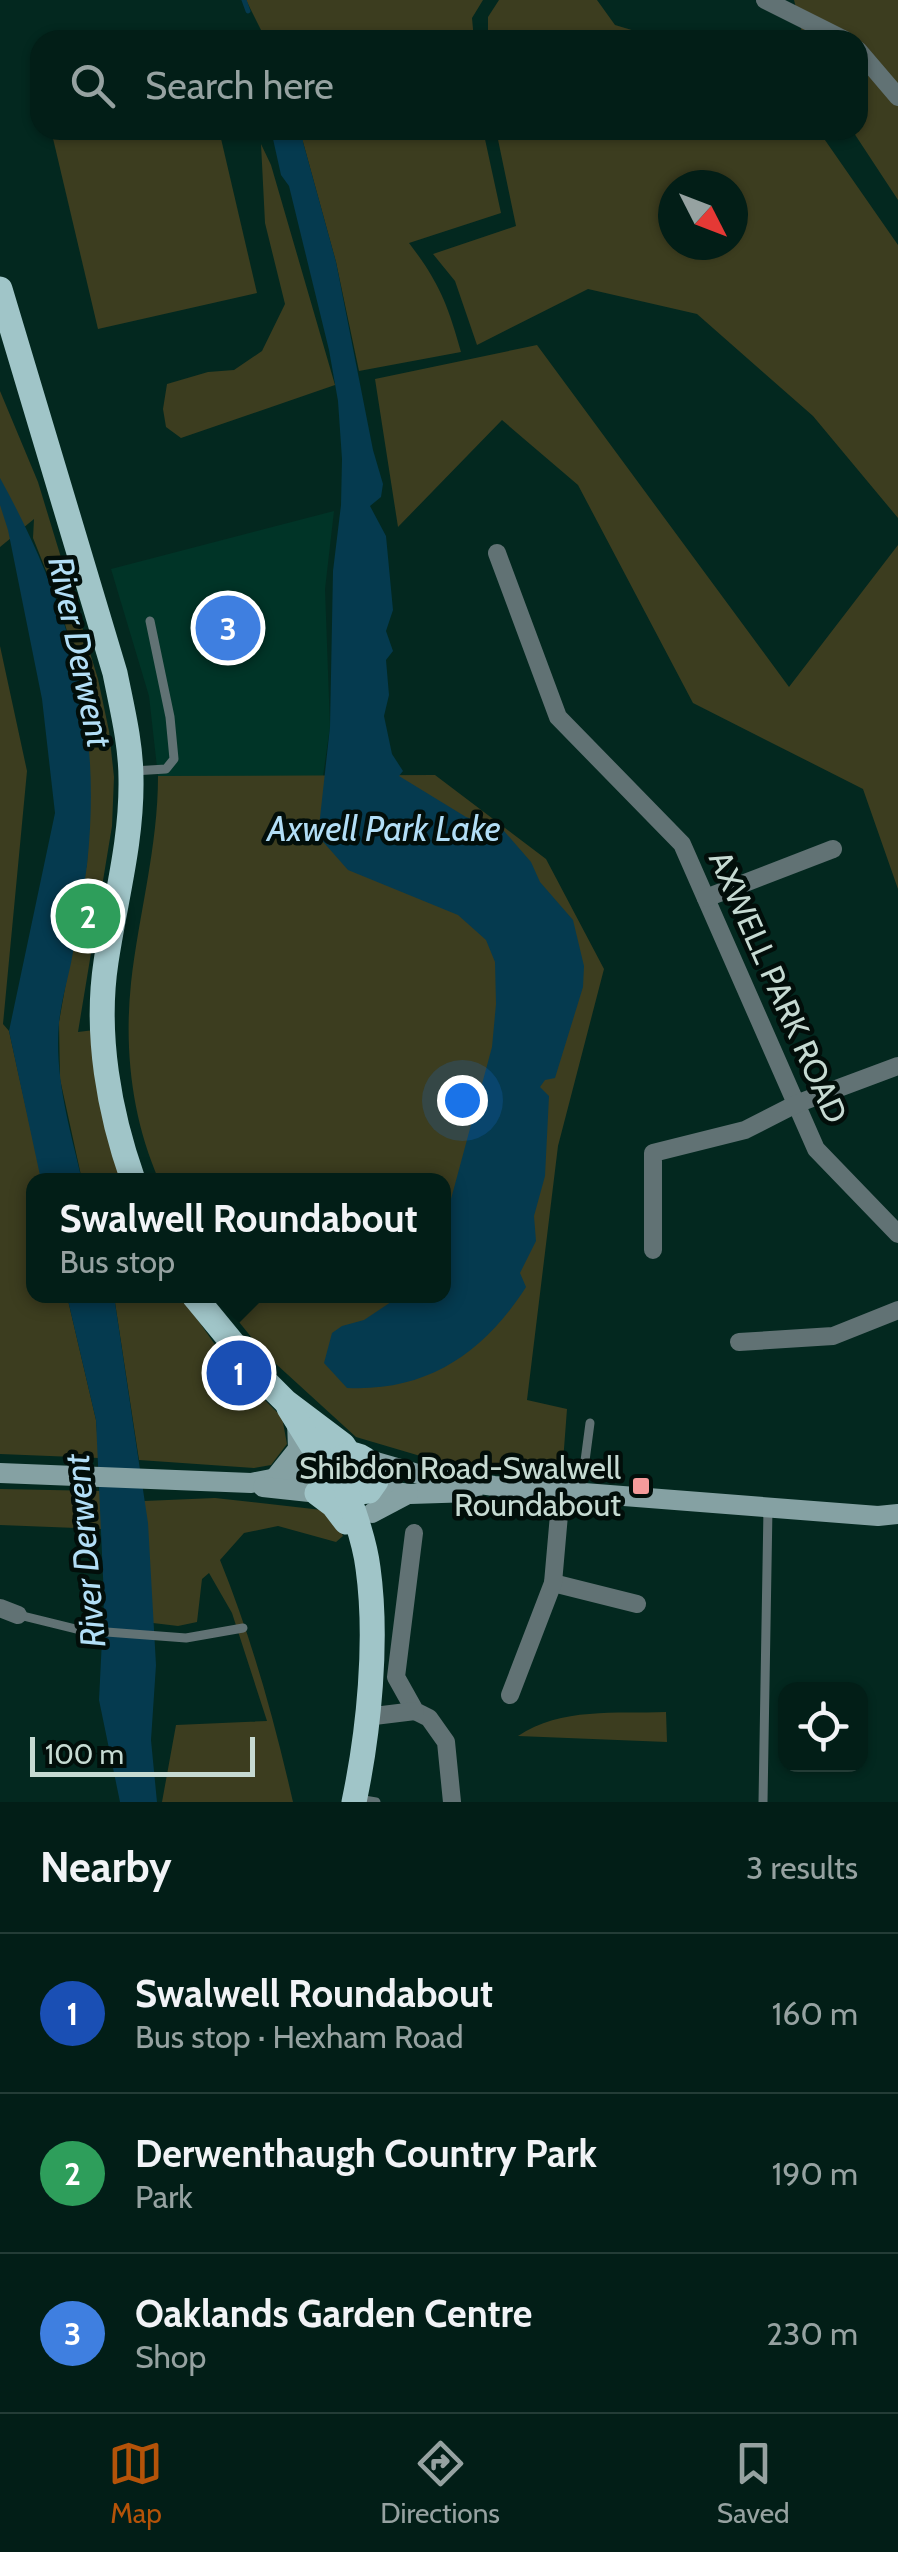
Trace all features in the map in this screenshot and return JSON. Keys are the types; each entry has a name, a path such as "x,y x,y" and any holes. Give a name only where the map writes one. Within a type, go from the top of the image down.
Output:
{"main road":[{"path":"0,289 115,673 131,772 128,846 102,1000 106,1068 131,1173"},
{"path":"199,1303 291,1411 318,1455 349,1481 372,1556 368,1562 362,1801"},
{"path":"274,1479 298,1450 291,1411"},
{"path":"0,1474 252,1483 274,1479 349,1481 410,1494 462,1493 494,1486"},
{"path":"252,1483 270,1489 425,1476 571,1493 898,1514"},
{"path":"349,1481 333,1505 346,1522 360,1584 370,1597"}],"street":[{"path":"766,0 825,30"},
{"path":"868,62 898,97"},
{"name":"AXWELL PARK ROAD","path":"497,553 558,717 682,844 816,1149 898,1234"},
{"path":"706,898 833,849"},
{"path":"653,1250 653,1153 745,1130 796,1104 898,1066"},
{"path":"739,1342 833,1336 898,1310"},
{"path":"510,1695 553,1583 571,1493"},
{"path":"414,1533 396,1677 416,1711 429,1718 446,1742 452,1802"},
{"path":"553,1583 637,1604"},
{"path":"366,1717 416,1711"}],"lane":[{"path":"131,772 166,769 174,758 164,682 150,620"},
{"path":"571,1493 590,1422"},
{"path":"763,1802 768,1508"},
{"path":"9,1612 80,1630 186,1638 243,1628"}],"shaded area":[{"path":"246,0 483,0 472,18 473,30 261,30"},
{"path":"499,0 597,0 615,25 632,30 488,30 488,17"},
{"path":"794,0 898,0 898,200 859,140 868,140 868,30 802,30"},
{"path":"53,140 221,140 257,293 98,329"},
{"path":"485,140 501,213 409,243 441,294 461,352 359,371 336,262 303,142"},
{"path":"498,140 825,140 898,245 898,518 813,416 697,314 588,289 477,345 455,281 433,254 516,226"},
{"path":"261,144 271,165 335,385 181,438 166,427 163,409 167,384 208,372 234,370 262,351 285,304 265,223"},
{"path":"537,345 789,687 898,545 898,889 863,789 693,703 578,485 502,420 398,527 375,379"},
{"path":"0,391 38,482 98,679 109,731 114,777 112,826 78,1032 94,1030 119,1173 80,1173 60,1079 59,1022 87,863 90,783 82,684 59,603 33,538 34,519 0,547"},
{"path":"334,511 325,589 330,727 323,776 158,776 149,696 111,569"},
{"path":"0,646 27,771 3,1024 9,1031 40,1173 26,1173 26,1303 69,1303 96,1420 99,1458 0,1454"},
{"path":"435,775 546,859 604,969 558,1146 527,1400 567,1409 562,1475 461,1468 356,1437 264,1353 224,1303 451,1303 451,1173 156,1173 136,1109 129,1008 155,828 158,776"},
{"path":"115,1303 186,1303 230,1366 282,1417 287,1444 271,1465 254,1468 139,1460"},
{"path":"0,1489 101,1491 102,1529 0,1525"},
{"path":"215,1498 322,1510 336,1521 343,1536 336,1542 278,1526 244,1533 220,1560 261,1680 293,1802 162,1802 176,1725 267,1721 232,1613 209,1573 202,1579 197,1622 178,1626 153,1623 144,1501"},
{"path":"666,1712 667,1742 518,1736 571,1716"}],"water":[{"name":"Axwell Park Lake","path":"273,140 303,140 336,262 383,484 381,497 370,506 386,536 393,610 386,631 393,651 386,660 389,695 384,716 392,754 403,771 399,776 466,817 504,831 573,920 584,966 583,987 555,1078 545,1080 540,1087 549,1096 545,1176 534,1216 536,1241 520,1273 526,1287 492,1331 451,1364 403,1383 376,1388 347,1388 324,1363 332,1333 364,1320 390,1303 451,1303 451,1199 492,1047 495,962 486,940 458,915 348,870 318,836 330,727 333,571 342,459 329,350 289,186 281,175"},
{"path":"0,478 45,571 62,617 85,712 91,812 87,865 58,1043 64,1102 80,1173 39,1173 9,1031 55,813 42,699 0,505"},
{"path":"69,1303 115,1303 148,1523 156,1665 151,1740 157,1802 120,1802 99,1700 104,1599 96,1420"}],"waterway":[{"path":"244,0 248,11"}],"place":[{"name":"Oaklands Garden Centre","path":"228,628"},
{"name":"Derwenthaugh Country Park","path":"88,916"},
{"name":"Swalwell Roundabout","path":"239,1373"},
{"name":"Shibdon Road-Swalwell Roundabout","path":"641,1486"}],"water label":[{"name":"River Derwent","path":"80,652"},
{"name":"River Derwent","path":"85,1551"}]}
